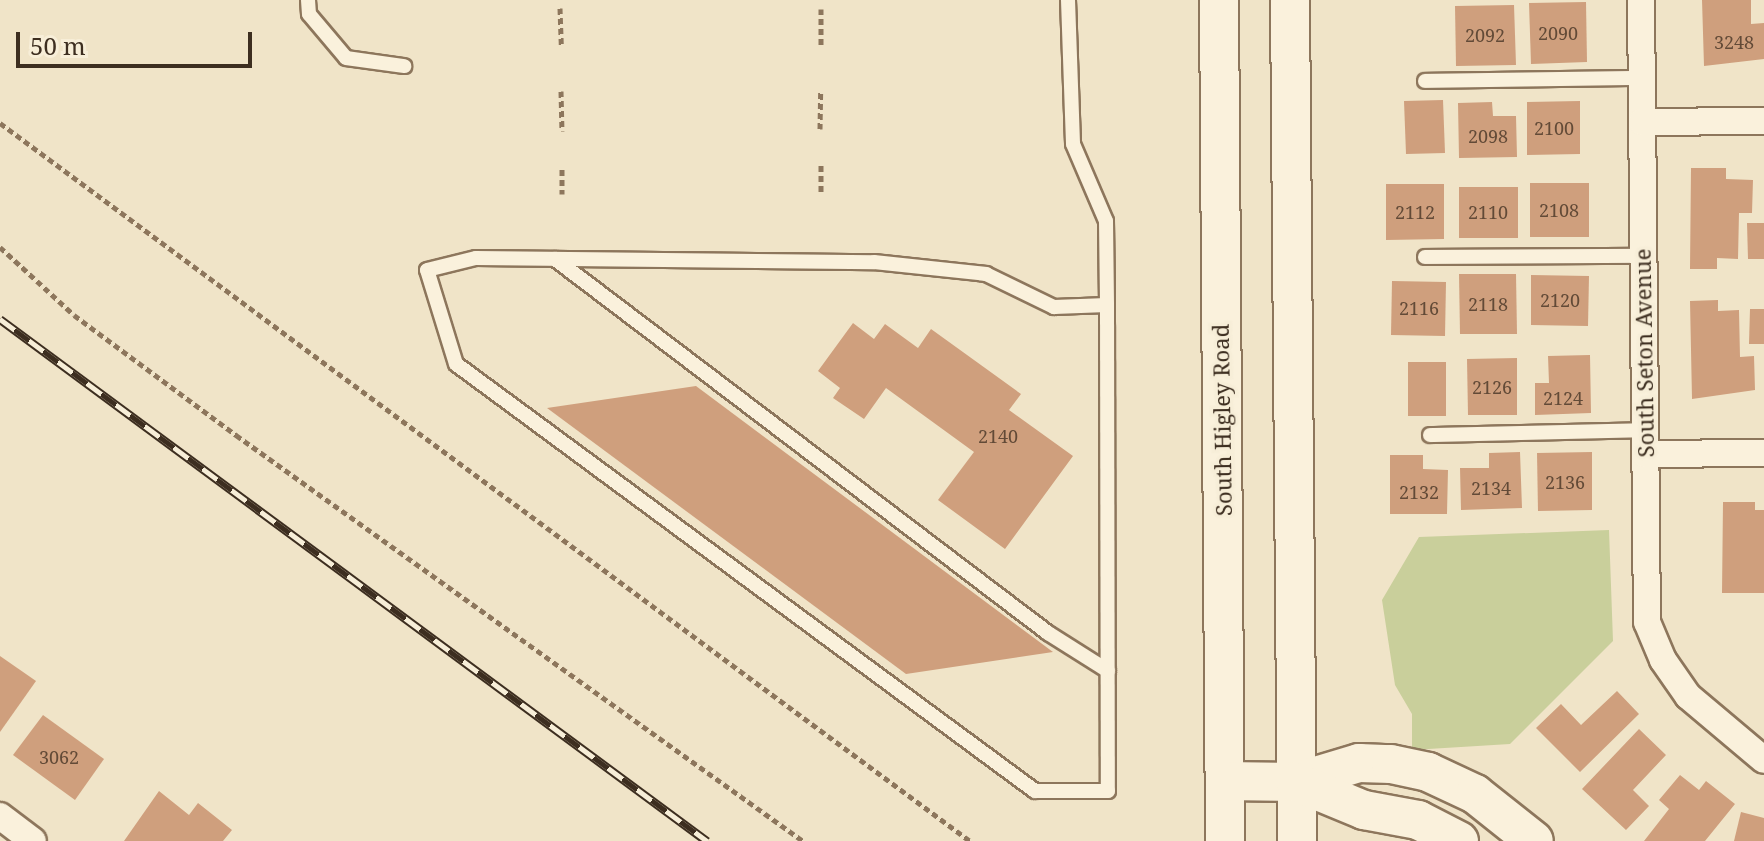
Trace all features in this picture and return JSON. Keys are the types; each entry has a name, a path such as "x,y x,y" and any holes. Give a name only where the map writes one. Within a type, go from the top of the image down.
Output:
{"main road":[{"name":"South Higley Road","path":"1219,0 1225,841"},
{"path":"1290,0 1297,841"},
{"path":"1225,781 1296,782 1359,763 1428,772 1475,794 1534,841"},
{"path":"1296,782 1364,810 1418,820 1459,841"}],"street":[{"name":"South Seton Avenue","path":"1641,0 1647,622 1663,660 1688,696 1764,760"},
{"path":"1642,122 1764,121"},
{"path":"1645,442 1764,453"},
{"path":"0,816 33,841"}],"lane":[{"path":"308,0 309,14 346,58 404,66"},
{"path":"1068,0 1073,144 1106,221 1107,305 1108,791 1035,791 456,364 427,270 476,258 874,262 986,274 1054,307 1107,305"},
{"path":"1425,81 1642,78"},
{"path":"1425,257 1643,256"},
{"path":"555,259 1048,633 1108,671"},
{"path":"1430,435 1645,442"}],"path":[{"path":"560,8 561,46"},
{"path":"821,9 821,45"},
{"path":"820,129 821,90"},
{"path":"561,91 562,131"},
{"path":"0,123 970,841"},
{"path":"821,165 821,193"},
{"path":"562,169 562,194"},
{"path":"0,247 74,315 124,352 803,841"}],"green space":[{"path":"1609,530 1613,641 1510,744 1412,750 1412,714 1395,685 1382,600 1419,537"}],"building":[{"path":"1702,0 1751,0 1751,24 1764,23 1764,59 1704,66"},
{"path":"1586,2 1587,62 1531,64 1529,3"},
{"path":"1514,5 1516,65 1456,66 1455,6"},
{"path":"1443,100 1445,153 1406,154 1404,101"},
{"path":"1580,101 1580,154 1527,155 1527,102"},
{"path":"1492,102 1493,116 1516,116 1517,157 1459,158 1458,103"},
{"path":"1691,168 1726,168 1726,179 1753,180 1752,213 1739,213 1738,259 1717,258 1717,269 1690,269"},
{"path":"1530,183 1589,183 1589,237 1530,237"},
{"path":"1386,184 1444,184 1444,239 1386,240"},
{"path":"1459,187 1518,187 1518,238 1459,238"},
{"path":"1747,223 1764,223 1764,259 1748,259"},
{"path":"1459,274 1516,274 1517,334 1460,334"},
{"path":"1531,275 1589,276 1588,326 1531,325"},
{"path":"1392,281 1446,282 1445,336 1391,335"},
{"path":"1718,300 1718,311 1739,310 1740,357 1754,356 1755,390 1692,399 1690,301"},
{"path":"1750,309 1764,309 1764,344 1749,344"},
{"path":"853,323 874,339 885,324 918,348 931,329 1021,394 1009,410 1073,456 1005,549 938,500 974,452 886,388 864,419 833,398 840,388 818,371"},
{"path":"1590,355 1591,413 1535,415 1535,383 1549,383 1548,356"},
{"path":"1517,358 1517,415 1468,415 1467,359"},
{"path":"1408,362 1446,362 1446,416 1408,416"},
{"path":"696,386 1053,652 906,674 547,408"},
{"path":"1520,452 1522,508 1461,510 1460,468 1489,468 1489,453"},
{"path":"1592,452 1592,510 1538,511 1537,453"},
{"path":"1390,455 1423,455 1423,469 1448,470 1447,514 1390,514"},
{"path":"1723,502 1755,502 1755,510 1764,510 1764,593 1722,593"},
{"path":"0,656 36,681 0,732"},
{"path":"1617,691 1639,714 1580,772 1536,728 1561,704 1581,725"},
{"path":"43,715 104,759 75,800 13,755"},
{"path":"1639,729 1666,755 1633,790 1649,806 1626,830 1582,789"},
{"path":"1680,775 1699,790 1706,781 1735,804 1705,841 1644,841 1669,809 1659,800"},
{"path":"159,791 189,815 198,803 232,830 223,841 124,841"},
{"path":"1741,812 1764,818 1764,841 1734,841"}],"railway":[{"path":"0,319 707,841"}]}
